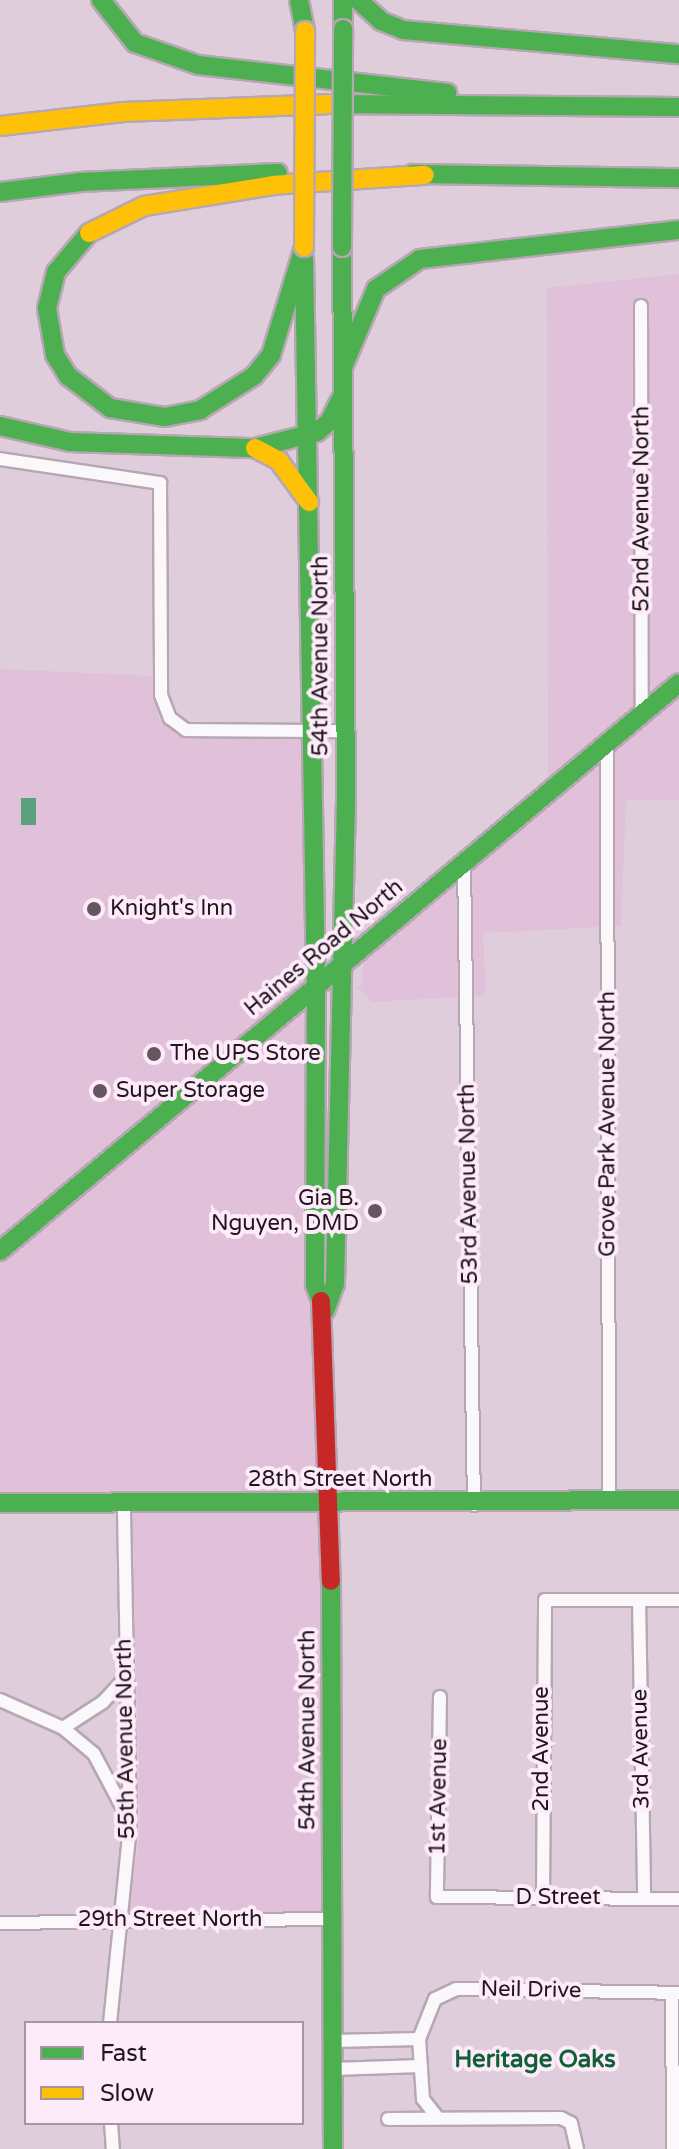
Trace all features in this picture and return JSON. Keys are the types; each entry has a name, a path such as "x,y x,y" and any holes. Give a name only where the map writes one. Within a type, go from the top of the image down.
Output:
{"main road":[{"path":"101,0 135,43 198,65 588,107"},
{"path":"299,0 305,31"},
{"name":"54th Avenue North","path":"305,0 304,247 316,986 315,1285 325,1311 331,1505 333,2149"},
{"name":"54th Avenue North","path":"325,1311 335,1284 343,965 346,731 343,0"},
{"path":"358,0 381,21 403,30 679,54"},
{"path":"0,126 198,106 679,107"},
{"path":"0,192 215,173 679,178"},
{"path":"304,247 271,355 254,376 200,410 165,417 110,408 68,376 55,355 47,308 56,272 78,240 117,215 144,206 273,185 425,175"},
{"path":"343,367 376,289 420,259 679,230"},
{"path":"0,426 70,442 255,448 308,436 329,422 343,394"},
{"path":"255,448 279,461 309,502"},
{"name":"Haines Road North","path":"0,1251 679,683"},
{"name":"28th Street North","path":"0,1503 474,1505 679,1500"}],"street":[{"name":"52nd Avenue North","path":"641,306 642,712"},
{"path":"0,459 160,483 161,695 170,718 186,730 346,731"},
{"name":"Grove Park Avenue North","path":"607,745 609,1502"},
{"name":"53rd Avenue North","path":"464,863 474,1505"},
{"name":"55th Avenue North","path":"110,2021 130,1825 124,1503"},
{"name":"2nd Avenue","path":"543,1898 545,1600 639,1600"},
{"path":"639,1600 679,1600"},
{"name":"3rd Avenue","path":"639,1600 644,1899"},
{"path":"63,1728 103,1702 126,1677"},
{"name":"1st Avenue","path":"437,1897 440,1697"},
{"path":"0,1700 63,1728 94,1754 130,1825"},
{"name":"D Street","path":"437,1897 679,1899"},
{"name":"29th Street North","path":"3,1921 333,1919"},
{"name":"Neil Drive","path":"437,2117 423,2099 419,2039 435,1999 456,1989 676,1993 673,2149"},
{"path":"333,2041 419,2039"},
{"path":"333,2069 421,2066"},
{"path":"388,2119 561,2118 571,2123 577,2149"},
{"path":"111,2125 113,2149"}],"shaded area":[{"path":"679,274 679,674 650,696 649,299 634,299 634,709 548,785 547,288"},
{"path":"0,669 153,676 159,719 181,735 304,738 308,983 0,1241"},
{"path":"679,693 679,800 626,800 621,926 615,926 615,748"},
{"path":"599,762 599,927 483,933 486,995 474,996 472,866"},
{"path":"21,798 36,798 36,825 21,825"},
{"path":"456,879 458,997 372,1002 355,986 362,986 363,958"},
{"path":"308,1003 307,1285 317,1316 323,1497 0,1496 0,1260"},
{"path":"132,1510 322,1512 325,1912 129,1912 140,1829"}],"traffic: fast":[{"path":"101,0 135,43 198,65 447,93"},
{"path":"299,0 305,31"},
{"path":"343,0 343,29"},
{"path":"358,0 381,21 403,30 679,54"},
{"path":"342,247 343,29"},
{"path":"331,104 679,107"},
{"path":"0,192 80,182 278,173"},
{"path":"412,174 679,178"},
{"path":"343,367 376,289 420,259 679,230"},
{"path":"89,233 56,272 47,308 55,355 68,376 110,408 165,417 200,410 254,376 271,355 304,247"},
{"path":"325,1311 335,1284 346,800 342,247"},
{"path":"304,258 316,986 315,1285 321,1301"},
{"path":"0,426 70,442 255,448 317,432 329,422 343,394"},
{"path":"0,1251 679,683"},
{"path":"0,1503 679,1500"},
{"path":"331,1581 333,2149"}],"traffic: slow":[{"path":"304,247 305,31"},
{"path":"0,126 123,112 331,104"},
{"path":"89,233 144,206 273,185 425,175"},
{"path":"255,448 279,461 309,502"}],"traffic: jam":[{"path":"321,1301 331,1581"}],"place":[{"name":"Knight's Inn","path":"94,909"},
{"name":"The UPS Store","path":"154,1054"},
{"name":"Super Storage","path":"100,1091"},
{"name":"Gia B. Nguyen, DMD","path":"375,1211"}],"district":[{"name":"Heritage Oaks","path":"535,2060"}]}
